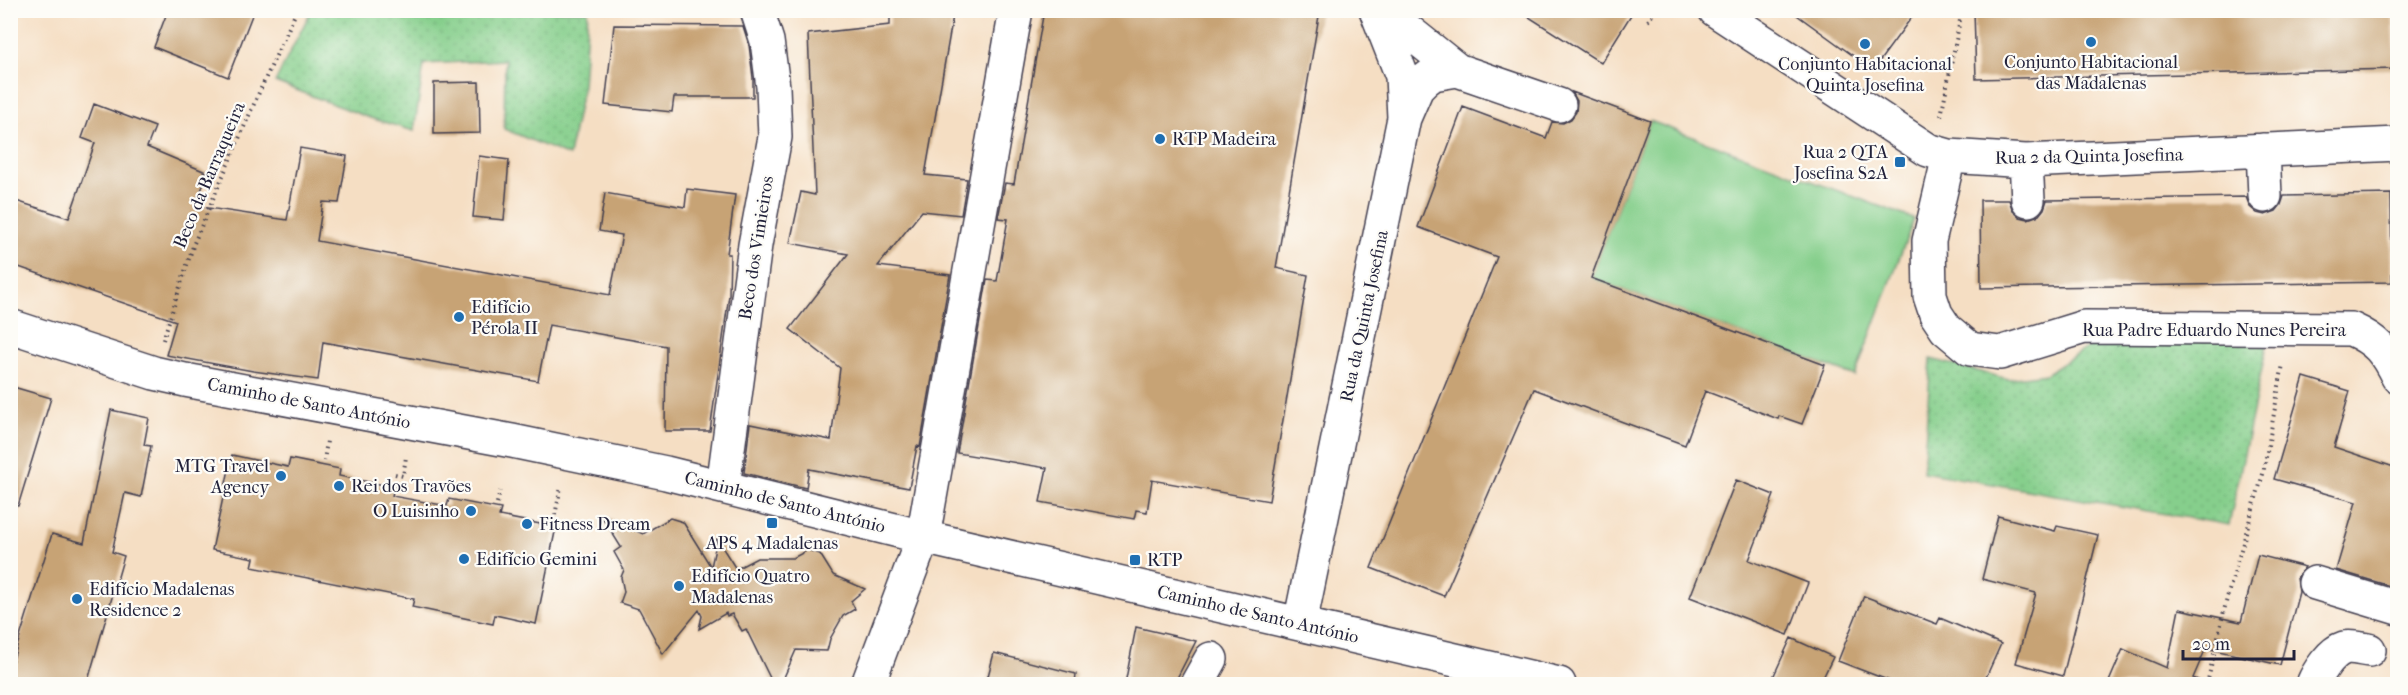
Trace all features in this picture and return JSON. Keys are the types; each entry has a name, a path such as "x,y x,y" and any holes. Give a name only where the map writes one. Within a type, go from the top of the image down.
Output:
{"street":[{"name":"Beco dos Vimieiros","path":"723,487 754,245 775,137 773,87 767,41 757,10"},
{"path":"868,684 923,537 1017,10"},
{"name":"Rua da Quinta Josefina","path":"1300,624 1404,118 1402,76 1376,10"},
{"path":"1382,10 1457,70 1559,105"},
{"name":"Rua 2 da Quinta Josefina","path":"1715,10 1928,150 1949,156 2026,160 2397,144"},
{"path":"1404,118 1417,88 1425,80 1433,74 1457,70"},
{"path":"2263,150 2265,196"},
{"name":"Rua Padre Eduardo Nunes Pereira","path":"1949,156 1929,241 1930,296 1936,314 1946,329 1970,348 2000,353 2084,327 2351,329 2371,338 2387,354 2397,377"},
{"path":"2026,160 2028,200"},
{"name":"Caminho de Santo António","path":"10,326 154,373 512,441 723,487 923,537 1559,684"},
{"path":"2315,583 2397,608"},
{"path":"2313,684 2336,652 2346,648 2369,650"}],"path":[{"name":"Beco da Barraqueira","path":"162,344 194,243 297,10"},
{"path":"1648,21 1656,10"},
{"path":"1939,125 1962,10"},
{"path":"2207,684 2227,598 2263,474 2289,328"},
{"path":"324,460 329,435"},
{"path":"395,474 403,476 407,450"},
{"path":"555,515 563,480"},
{"path":"497,504 500,491"}],"green space":[{"path":"311,11 588,11 583,85 569,156 504,129 505,60 424,64 414,131 370,118 275,82"},
{"path":"1650,121 1914,219 1855,376 1591,278"},
{"path":"2102,338 2268,340 2229,525 1923,472 1931,359 2008,379 2046,374"}],"building":[{"path":"168,10 254,10 228,77 154,47"},
{"path":"890,10 954,10 925,175 967,179 961,215 922,211 878,266 950,275 920,447 917,446 909,488 809,469 806,488 744,473 750,424 831,440 840,368 790,329 848,254 790,243 801,192 815,195 808,34 890,25"},
{"name":"RTP Madeira","path":"1044,10 1320,10 1276,268 1308,275 1269,501 1152,480 1147,512 1136,510 1134,519 1040,502 1047,468 957,453 987,280 997,281 1008,219 998,218 1005,183 1014,184"},
{"path":"1518,10 1634,10 1601,63"},
{"name":"Conjunto Habitacional Quinta Josefina","path":"1790,10 1917,10 1873,70"},
{"path":"1974,10 2392,10 2396,69 1976,79"},
{"path":"614,25 743,26 749,45 753,97 674,97 672,112 605,105"},
{"path":"479,82 480,133 434,134 434,83"},
{"path":"1572,92 1650,121 1591,278 1825,365 1802,424 1779,416 1778,419 1705,391 1685,445 1534,389 1444,596 1371,568 1497,257 1418,227 1463,107 1546,138 1552,122 1563,123 1571,119 1576,112 1577,101"},
{"path":"94,104 155,127 147,147 208,173 195,206 287,220 300,148 347,156 339,203 323,202 317,241 610,295 622,235 599,231 605,193 685,207 687,189 735,195 727,254 730,254 729,295 710,431 665,431 666,346 549,325 538,381 323,342 318,380 166,355 176,321 10,264 10,199 69,218 95,143 82,138"},
{"path":"479,156 509,160 504,220 473,217"},
{"path":"2391,194 2392,282 1981,288 1980,200 2009,200 2013,211 2020,217 2028,219 2039,215 2047,200 2246,197 2250,207 2257,213 2265,215 2276,211 2284,196"},
{"path":"2304,377 2350,391 2334,447 2397,468 2397,559 2390,586 2336,570 2356,502 2274,479"},
{"path":"10,386 51,398 18,506 10,505"},
{"name":"Edifício Madalenas Residence 2","path":"111,410 149,418 144,445 151,446 141,497 125,493 112,552 124,556 87,684 10,684 10,669 52,534 84,543"},
{"path":"232,455 288,467 290,459 340,469 339,476 394,487 392,496 447,506 449,499 501,509 499,516 556,527 536,624 495,615 493,624 412,607 414,599 252,567 254,558 212,550"},
{"path":"1736,480 1774,495 1749,560 1808,583 1788,635 1690,597"},
{"path":"601,515 643,534 670,518 683,522 711,567 717,539 736,569 757,558 793,558 808,550 820,554 833,575 865,589 851,601 855,609 843,616 830,639 827,651 796,650 781,684 773,684 746,629 742,631 732,614 727,616 726,613 699,629 702,616 699,610 663,654 639,609 620,603 624,592 621,577 624,570 614,552 621,547"},
{"path":"1998,516 2055,531 2057,526 2098,535 2063,676 2016,663 2036,593 1982,579"},
{"path":"2258,555 2305,567 2297,578 2299,592 2280,665 2206,648 2193,678 2207,684 2108,684 2123,649 2167,668 2179,609 2241,622"},
{"path":"1864,596 1937,624 1940,618 2001,644 1983,684 1898,684 1838,661"},
{"path":"1136,627 1196,641 1174,684 1125,684"},
{"path":"1791,638 1833,657 1820,684 1770,684"},
{"path":"994,653 1076,674 1075,684 986,684"}],"place":[{"name":"Conjunto Habitacional das Madalenas","path":"2091,42"},
{"name":"Conjunto Habitacional Quinta Josefina","path":"1865,44"},
{"name":"RTP Madeira","path":"1160,139"},
{"name":"Rua 2 QTA Josefina S2A","path":"1900,162"},
{"name":"Edifício Pérola II","path":"459,317"},
{"name":"MTG Travel Agency","path":"281,476"},
{"name":"Rei dos Travões","path":"339,486"},
{"name":"O Luisinho","path":"471,511"},
{"name":"APS 4 Madalenas","path":"772,523"},
{"name":"Fitness Dream","path":"527,524"},
{"name":"Edifício Gemini","path":"464,559"},
{"name":"RTP","path":"1135,560"},
{"name":"Edifício Quatro Madalenas","path":"679,586"},
{"name":"Edifício Madalenas Residence 2","path":"77,599"}]}
